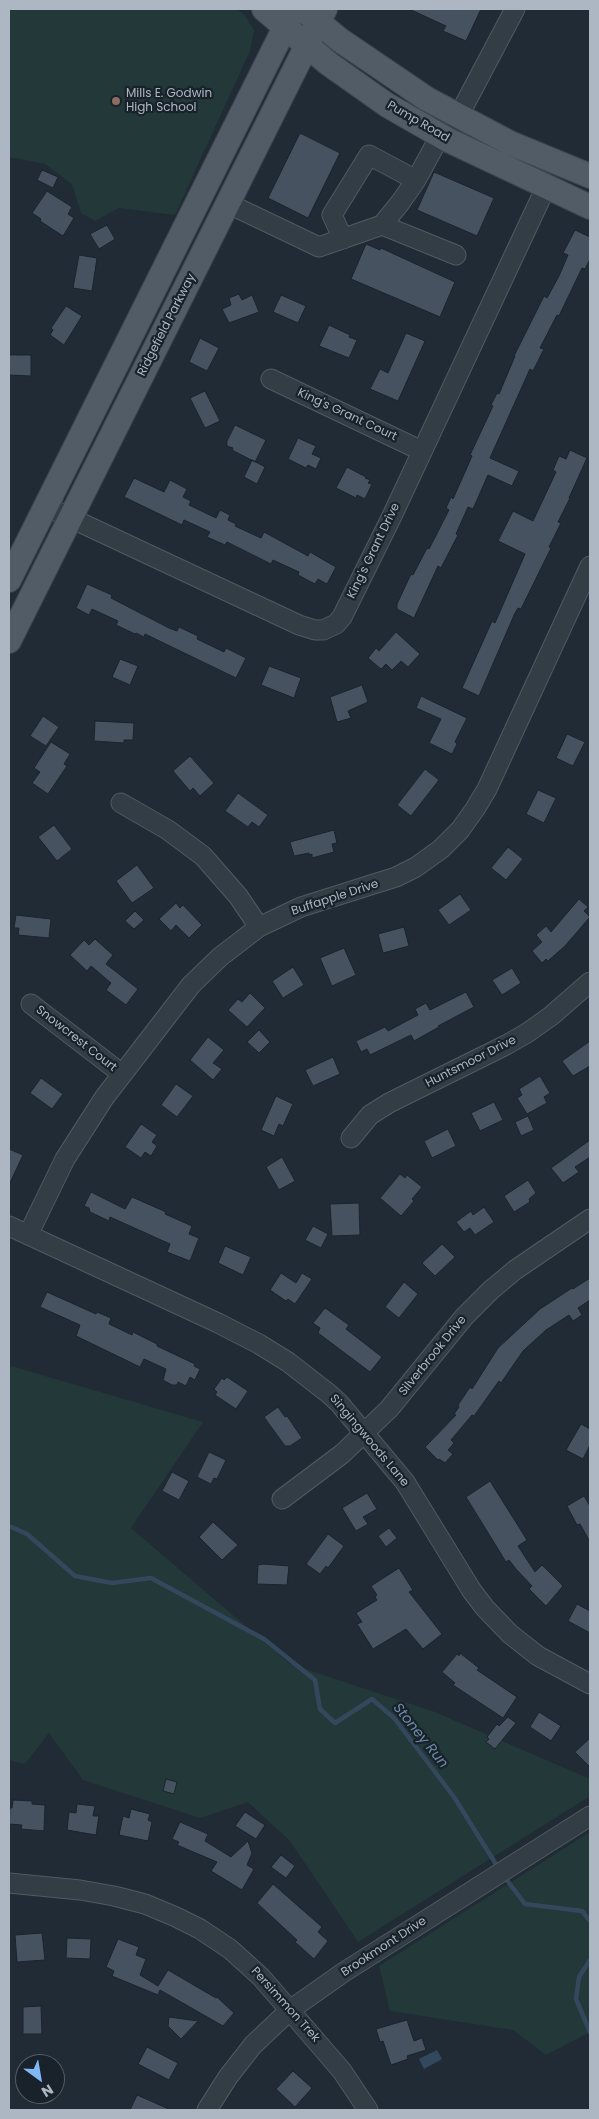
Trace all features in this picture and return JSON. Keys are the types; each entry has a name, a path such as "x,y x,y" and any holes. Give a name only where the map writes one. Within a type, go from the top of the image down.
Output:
{"main road":[{"name":"Pump Road","path":"264,9 289,18 306,45 380,101 440,136 590,207"},
{"name":"Pump Road","path":"315,13 374,64 427,99 510,143 590,176"},
{"name":"Ridgefield Parkway","path":"9,641 306,45 315,13"},
{"path":"9,580 289,18"}],"street":[{"path":"458,117 515,9"},
{"path":"227,203 319,247 382,225 416,180 440,136"},
{"path":"343,239 332,215 369,155 416,180"},
{"name":"King's Grant Drive","path":"45,506 299,625 315,630 324,630 336,624 342,617 422,452 546,187"},
{"path":"382,225 456,255"},
{"name":"King's Grant Court","path":"271,380 422,452"},
{"name":"Buffapple Drive","path":"28,1235 66,1159 104,1098 191,985 220,957 259,928 301,907 396,877 416,867 441,849 460,830 487,789 588,574"},
{"path":"121,803 168,830 203,856 238,896 259,928"},
{"name":"Huntsmoor Drive","path":"351,1138 370,1115 390,1102 527,1033 551,1016 590,982"},
{"name":"Snowcrest Court","path":"31,1004 122,1074"},
{"name":"Silverbrook Drive","path":"282,1499 342,1454 389,1409 464,1318 491,1290 515,1270 590,1219"},
{"name":"Singingwoods Lane","path":"9,1226 209,1318 259,1344 288,1362 328,1393 339,1403 405,1482 472,1591 485,1608 510,1634 538,1656 590,1684"},
{"name":"Brookmont Drive","path":"206,2110 228,2077 253,2045 290,2010 344,1972 590,1816"},
{"name":"Persimmon Trek","path":"9,1883 80,1890 114,1896 145,1904 200,1929 244,1960 342,2071 368,2110"}],"green space":[{"name":"Mills E. Godwin High School","path":"9,9 236,9 244,14 254,30 250,51 175,215 119,208 95,221 81,213 72,184 45,164 9,157"},
{"path":"11,1366 203,1422 131,1528 290,1664 435,1712 590,1779 590,1796 358,1942 290,1841 248,1802 200,1818 83,1780 49,1733 25,1764 9,1760 9,1369"},
{"path":"590,1832 590,2032 546,2055 513,2030 390,2011 379,1966"}],"water":[{"path":"437,2050 442,2059 424,2069 419,2059"}],"building":[{"path":"409,9 481,9 466,41 443,31 446,26"},
{"path":"300,133 340,153 308,218 268,198"},
{"path":"42,170 58,177 53,188 37,180"},
{"path":"434,172 494,198 477,236 417,210"},
{"path":"47,191 72,207 68,214 74,218 63,236 40,221 41,219 32,213"},
{"path":"107,225 115,239 99,249 90,234"},
{"path":"575,230 590,237 590,259 585,269 582,268 559,316 557,315 540,348 544,349 533,371 530,369 490,458 519,471 512,486 488,475 473,509 468,507 456,534 458,535 441,568 438,566 414,618 397,609 397,604 411,574 413,575 427,548 429,549 449,510 446,508 451,497 453,499 472,456 470,455 493,406 491,405 497,393 499,394 514,356 544,296 547,298 559,276 568,255 563,253"},
{"path":"366,244 380,250 381,248 455,282 440,317 351,279"},
{"path":"79,255 97,258 92,291 73,288"},
{"path":"239,294 242,300 252,295 259,312 229,323 222,309 231,305 229,298"},
{"path":"281,295 306,306 298,323 273,312"},
{"path":"66,306 82,316 64,345 50,335 53,330 51,328"},
{"path":"329,325 357,340 349,358 319,346"},
{"path":"406,333 425,341 398,401 370,389 380,369 388,373"},
{"path":"200,338 219,348 207,371 189,362"},
{"path":"9,355 31,355 31,376 9,375"},
{"path":"205,391 220,421 205,428 190,398"},
{"path":"235,425 266,440 255,462 227,446 227,441"},
{"path":"298,438 316,446 312,454 321,458 316,469 308,465 306,468 288,459"},
{"path":"570,450 587,458 558,522 561,523 549,547 551,548 521,609 518,608 515,613 479,696 462,688 492,621 495,623 525,554 498,541 513,511 533,521 556,472 553,470 559,456 566,459"},
{"path":"252,460 265,467 257,484 244,477"},
{"path":"347,467 370,480 368,483 372,484 365,499 357,495 356,498 336,488"},
{"path":"134,478 164,492 170,480 187,489 183,497 191,501 189,505 216,518 220,510 230,515 228,520 236,524 235,526 261,538 264,532 308,556 310,552 336,567 327,584 318,579 315,584 298,575 299,572 273,560 271,564 227,542 225,545 207,537 210,532 184,520 182,525 124,497"},
{"path":"87,584 112,595 111,598 169,628 177,631 179,627 198,636 197,639 224,652 226,648 246,658 236,678 145,634 144,637 116,625 118,621 92,609 89,615 76,608"},
{"path":"396,632 420,654 408,667 401,661 392,670 386,664 381,669 368,658 376,648 379,651"},
{"path":"120,659 138,666 130,685 112,677"},
{"path":"269,666 301,678 294,698 261,685"},
{"path":"362,685 368,702 348,711 351,718 337,722 330,697"},
{"path":"421,696 467,718 455,742 457,744 452,754 429,743 441,719 416,708"},
{"path":"43,716 59,727 46,746 30,736"},
{"path":"95,721 134,723 133,740 124,740 124,743 94,741"},
{"path":"567,734 585,742 573,766 556,758"},
{"path":"51,742 70,754 64,764 67,766 48,794 32,783 40,772 34,768"},
{"path":"190,756 214,783 200,796 193,788 190,791 173,771"},
{"path":"425,769 439,780 411,816 397,805"},
{"path":"538,790 556,798 544,823 526,814"},
{"path":"238,793 268,815 259,827 252,822 248,827 225,811"},
{"path":"54,825 72,849 57,861 38,837"},
{"path":"334,830 337,843 332,844 334,852 312,858 312,854 309,855 309,853 294,856 290,842"},
{"path":"508,847 523,859 506,880 491,868"},
{"path":"137,865 154,888 132,903 116,881"},
{"path":"460,894 471,910 449,925 438,910"},
{"path":"579,899 588,907 584,911 590,917 565,946 548,961 546,959 542,963 532,951 542,942 536,935 546,926 551,932"},
{"path":"176,903 180,908 183,905 202,925 189,938 176,925 171,931 159,919"},
{"path":"135,911 144,920 134,929 125,921"},
{"path":"16,915 51,919 49,938 18,935 19,928 14,928"},
{"path":"404,927 409,946 383,953 378,934"},
{"path":"95,939 113,955 106,964 138,989 126,1005 106,990 111,983 91,966 87,971 70,955 84,940 89,945"},
{"path":"344,948 356,975 332,986 320,958"},
{"path":"293,967 304,985 283,998 272,981"},
{"path":"512,968 521,983 502,995 492,980"},
{"path":"466,992 474,1007 439,1027 414,1041 411,1035 370,1055 367,1049 361,1052 356,1041 385,1027 388,1031 418,1015 415,1009 426,1003 430,1010"},
{"path":"250,993 265,1008 247,1027 228,1010 238,999 242,1002"},
{"path":"259,1030 270,1042 259,1053 247,1042"},
{"path":"208,1037 224,1050 213,1063 222,1069 213,1080 190,1060"},
{"path":"590,1041 590,1066 573,1076 562,1061"},
{"path":"333,1057 340,1074 313,1086 305,1070"},
{"path":"540,1076 550,1093 544,1097 547,1103 527,1114 517,1098 522,1095 519,1089"},
{"path":"41,1078 63,1094 52,1109 30,1093"},
{"path":"176,1084 193,1096 177,1117 161,1105"},
{"path":"276,1096 293,1104 283,1126 279,1124 274,1136 261,1130"},
{"path":"494,1102 503,1120 480,1131 471,1113"},
{"path":"528,1116 534,1130 521,1136 515,1122"},
{"path":"141,1124 157,1135 152,1142 157,1146 151,1156 145,1152 141,1158 125,1147"},
{"path":"448,1129 456,1146 432,1158 424,1141"},
{"path":"590,1140 590,1157 575,1167 579,1172 563,1183 551,1168"},
{"path":"9,1149 23,1155 9,1185"},
{"path":"282,1157 295,1181 279,1190 266,1167"},
{"path":"400,1174 405,1178 407,1175 422,1187 412,1199 414,1201 401,1216 380,1198"},
{"path":"528,1180 536,1193 529,1199 530,1202 514,1212 504,1196"},
{"path":"91,1192 125,1209 132,1197 192,1226 189,1234 199,1238 190,1261 167,1252 170,1244 110,1217 109,1221 90,1212 89,1208 84,1206"},
{"path":"359,1203 360,1235 332,1236 330,1204"},
{"path":"484,1207 494,1222 475,1235 470,1228 464,1232 456,1222 471,1211 473,1215"},
{"path":"313,1226 328,1234 321,1248 305,1240"},
{"path":"442,1244 455,1257 435,1276 422,1263"},
{"path":"225,1246 251,1257 243,1275 218,1263"},
{"path":"281,1273 296,1283 302,1273 312,1279 295,1304 288,1299 286,1301 270,1290"},
{"path":"590,1278 590,1300 578,1308 582,1315 573,1321 569,1315 546,1330 523,1351 501,1383 499,1381 474,1416 472,1415 451,1440 454,1443 448,1450 453,1454 445,1463 438,1460 425,1447 456,1415 454,1414 459,1407 458,1405 470,1387 472,1389 498,1348 540,1309"},
{"path":"404,1282 418,1294 399,1318 385,1307"},
{"path":"47,1292 96,1314 97,1312 111,1318 109,1324 132,1335 133,1332 195,1364 194,1366 200,1369 195,1380 190,1377 186,1386 178,1382 177,1385 172,1385 163,1380 166,1369 144,1359 140,1367 76,1336 80,1325 40,1307"},
{"path":"325,1308 349,1325 346,1329 382,1357 370,1372 318,1333 320,1328 313,1323"},
{"path":"227,1377 248,1391 236,1409 215,1395 217,1392 214,1389 222,1378 224,1380"},
{"path":"278,1407 285,1417 287,1416 302,1438 290,1446 285,1446 264,1417"},
{"path":"581,1424 590,1429 590,1445 583,1459 566,1450"},
{"path":"209,1452 226,1460 217,1479 214,1478 211,1484 197,1477"},
{"path":"172,1472 189,1481 179,1500 162,1491"},
{"path":"490,1481 527,1540 518,1546 535,1572 542,1565 563,1586 546,1606 529,1589 532,1586 509,1560 506,1562 466,1497"},
{"path":"367,1493 377,1509 363,1517 368,1524 356,1531 342,1508"},
{"path":"584,1496 590,1506 590,1542 580,1524 577,1525 567,1506"},
{"path":"213,1522 238,1545 222,1560 199,1537"},
{"path":"389,1528 397,1538 386,1547 378,1536"},
{"path":"328,1534 344,1546 328,1568 326,1566 320,1574 306,1564"},
{"path":"258,1565 289,1566 287,1585 257,1584"},
{"path":"399,1568 413,1590 409,1592 442,1634 423,1649 406,1629 373,1649 357,1624 362,1622 356,1613 377,1600 375,1597 377,1595 371,1586"},
{"path":"577,1604 590,1611 590,1633 568,1621"},
{"path":"460,1653 479,1668 477,1670 517,1697 503,1718 453,1685 455,1683 442,1672"},
{"path":"539,1712 561,1726 551,1741 530,1727"},
{"path":"508,1717 516,1723 495,1749 486,1742 489,1739 487,1737 497,1724 499,1726"},
{"path":"590,1738 590,1767 575,1752"},
{"path":"166,1779 177,1782 174,1794 163,1791"},
{"path":"13,1800 32,1801 32,1804 45,1805 44,1831 21,1829 22,1825 9,1824 10,1808 12,1808"},
{"path":"77,1804 95,1806 93,1816 99,1816 96,1835 67,1830 69,1812 76,1813"},
{"path":"131,1809 150,1814 148,1820 152,1822 148,1841 119,1835 123,1816 129,1818"},
{"path":"245,1812 265,1825 256,1839 235,1826"},
{"path":"180,1822 208,1834 205,1841 231,1857 248,1841 252,1853 247,1865 254,1869 242,1890 211,1871 217,1862 177,1845 179,1842 172,1839"},
{"path":"281,1855 295,1866 286,1878 271,1867"},
{"path":"273,1884 322,1927 318,1932 328,1941 314,1959 295,1942 297,1940 257,1903"},
{"path":"42,1933 45,1960 17,1962 15,1935"},
{"path":"67,1938 91,1939 90,1959 66,1958"},
{"path":"118,1939 139,1947 136,1955 146,1959 140,1975 158,1986 168,1970 217,1997 234,2013 223,2026 160,1990 158,1995 112,1976 114,1971 106,1967"},
{"path":"41,2006 42,2034 23,2034 23,2007"},
{"path":"169,2017 198,2021 181,2039 168,2026"},
{"path":"407,2020 414,2041 422,2038 426,2050 407,2056 408,2059 391,2065 383,2041 380,2042 376,2029"},
{"path":"147,2047 178,2063 169,2080 138,2064"},
{"path":"293,2071 312,2088 295,2107 276,2089"},
{"path":"137,2095 171,2110 130,2110"}],"waterway":[{"name":"Stoney Run","path":"9,1526 27,1534 75,1576 112,1583 151,1578 264,1639 315,1680 320,1709 335,1723 372,1699 394,1718 454,1797 499,1869"},
{"name":"Stoney Run","path":"503,1875 525,1904 582,1911 590,1921"},
{"name":"Stoney Run","path":"590,1960 579,1977 576,1999 590,2032"}],"place":[{"name":"Mills E. Godwin High School","path":"116,101"}]}
